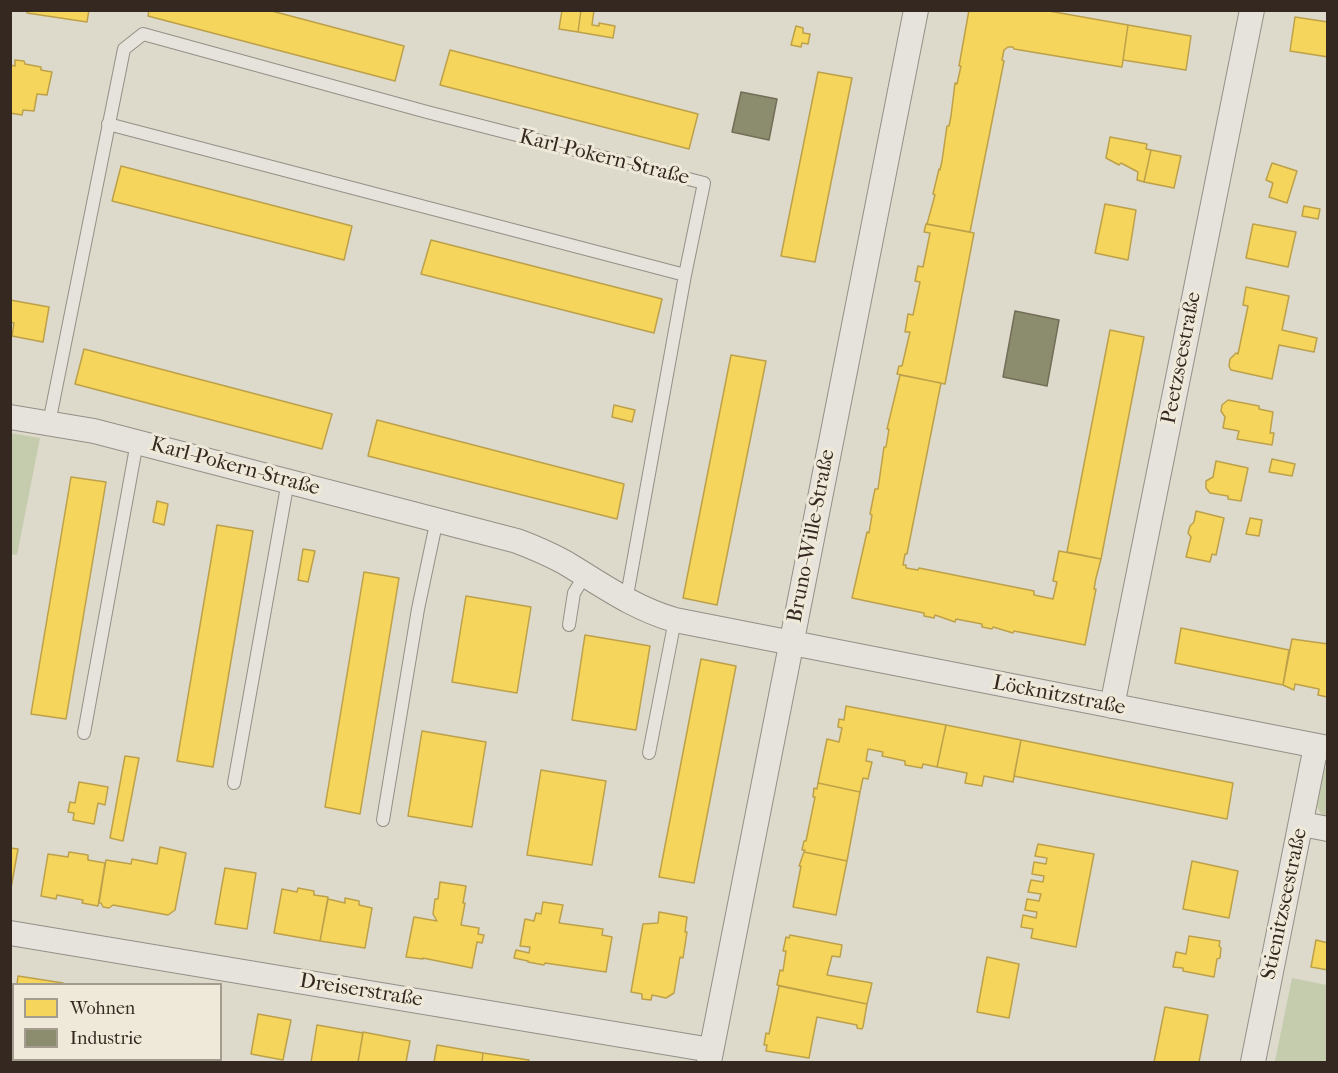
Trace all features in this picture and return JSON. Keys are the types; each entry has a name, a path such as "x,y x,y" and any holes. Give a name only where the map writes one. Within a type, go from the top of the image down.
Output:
{"street":[{"name":"Bruno-Wille-Straße","path":"710,1056 916,10"},
{"name":"Peetzseestraße","path":"1112,706 1252,10"},
{"name":"Karl-Pokern-Straße","path":"10,417 94,431 518,541 549,554 626,601 652,614 790,643"},
{"name":"Löcknitzstraße","path":"790,643 1322,747"},
{"name":"Stienitzseestraße","path":"1253,1062 1302,824 1322,747"},
{"path":"1302,824 1328,829"},
{"name":"Dreiserstraße","path":"10,933 211,976 379,993 710,1056"}],"lane":[{"name":"Karl-Pokern-Straße","path":"49,423 124,49 143,34 427,112 704,183 686,274"},
{"path":"108,124 686,274 626,601"},
{"path":"84,733 137,442"},
{"path":"234,783 288,481"},
{"path":"382,820 418,609 437,519"},
{"path":"569,625 574,593 585,575"},
{"path":"650,753 675,620"}],"green space":[{"path":"10,433 40,438 17,555 11,554"},
{"path":"1327,766 1327,819 1315,803 1323,771"},
{"path":"1292,978 1327,985 1327,1062 1275,1061"}],"building: Wohnen":[{"path":"27,10 89,10 87,22 27,13"},
{"path":"149,10 268,10 404,46 395,81 148,16"},
{"path":"562,10 581,10 578,32 559,29"},
{"path":"581,10 594,10 592,25 599,26 599,23 615,26 613,38 578,32"},
{"path":"969,10 1043,10 1128,25 1122,67 1013,47 1004,50 1002,60 1004,61 970,232 927,224 951,116 955,83 957,84 961,66 959,66"},
{"path":"1295,17 1328,22 1328,57 1290,51"},
{"path":"1128,25 1191,36 1186,70 1123,60"},
{"path":"796,26 803,28 803,33 810,34 808,44 802,43 801,47 791,45"},
{"path":"450,50 698,114 689,149 440,85"},
{"path":"15,60 24,61 25,64 52,72 47,95 37,94 34,111 23,110 22,115 10,113 10,65 15,66"},
{"path":"818,72 852,78 815,262 781,256"},
{"path":"1110,137 1147,144 1146,149 1151,150 1144,182 1137,180 1138,172 1106,158"},
{"path":"1151,150 1181,156 1174,188 1144,182"},
{"path":"1272,163 1297,171 1287,203 1269,197 1273,183 1266,180"},
{"path":"121,166 352,226 344,260 112,201"},
{"path":"1105,204 1136,210 1128,260 1095,253"},
{"path":"1304,206 1320,209 1318,219 1302,216"},
{"path":"926,224 974,233 945,384 897,374 899,366 902,366 910,332 905,332 908,314 913,315 920,282 915,281 918,266 923,267 930,233 924,232"},
{"path":"1253,224 1296,232 1288,267 1246,258"},
{"path":"431,240 662,299 654,333 421,274"},
{"path":"1246,287 1289,296 1282,330 1317,338 1314,352 1279,345 1272,379 1231,370 1229,366 1230,359 1236,353 1238,354 1248,306 1243,305"},
{"path":"10,300 49,307 43,342 12,336 14,323 10,322"},
{"path":"1110,330 1144,337 1101,559 1067,552"},
{"path":"84,349 332,414 322,449 75,384"},
{"path":"731,355 766,361 717,605 683,598"},
{"path":"900,375 941,383 903,565 906,565 906,568 918,570 919,568 1034,591 1034,595 1053,599 1057,582 1053,581 1059,551 1101,559 1085,645 1014,631 1013,633 993,627 992,629 982,627 982,624 956,619 955,622 935,615 934,618 924,616 924,613 852,598 867,532 869,533 872,515 870,514 875,489 878,489 889,429 887,429"},
{"path":"1228,400 1259,406 1259,409 1273,412 1270,433 1274,433 1272,445 1237,439 1239,431 1223,428 1225,417 1221,411 1222,405"},
{"path":"614,405 635,410 632,422 612,417"},
{"path":"377,420 624,484 617,519 368,456"},
{"path":"1272,459 1295,464 1292,476 1269,472"},
{"path":"1216,461 1248,468 1241,501 1210,493 1206,488 1206,481 1213,477"},
{"path":"71,477 106,482 66,719 31,714"},
{"path":"157,501 168,504 164,525 153,522"},
{"path":"1196,511 1224,518 1216,555 1212,554 1210,562 1186,557 1191,537 1188,533 1194,522"},
{"path":"1250,518 1262,520 1259,536 1246,534"},
{"path":"217,525 253,531 213,767 177,761"},
{"path":"303,549 315,551 308,582 298,580"},
{"path":"364,572 399,578 360,814 325,807"},
{"path":"466,596 531,607 517,693 452,682"},
{"path":"1181,628 1289,650 1283,685 1175,663"},
{"path":"585,635 650,646 636,730 572,720"},
{"path":"1292,639 1328,644 1327,697 1318,695 1319,689 1295,684 1294,690 1283,685"},
{"path":"701,659 736,666 694,883 659,877"},
{"path":"846,706 946,725 937,767 923,764 922,768 905,765 905,761 882,756 883,752 868,749 866,761 872,762 868,779 863,778 860,792 818,783 827,739 839,742 842,728 838,727 839,719 844,720"},
{"path":"946,725 1021,740 1013,782 984,776 982,786 965,783 967,773 937,767"},
{"path":"422,731 486,742 472,827 408,816"},
{"path":"1021,740 1233,783 1227,819 1014,776"},
{"path":"125,756 139,758 123,841 110,838"},
{"path":"541,770 606,781 592,865 527,855"},
{"path":"79,782 108,787 105,805 98,803 94,824 73,820 74,813 68,812 70,802 75,803"},
{"path":"818,783 860,792 847,861 802,850 815,797 813,797 814,788 817,789"},
{"path":"1038,844 1094,854 1076,947 1031,938 1033,929 1021,927 1023,915 1036,918 1037,912 1025,910 1027,899 1039,901 1041,894 1028,892 1031,880 1043,882 1044,876 1032,874 1034,862 1046,864 1047,858 1035,856"},
{"path":"160,847 186,853 175,910 168,915 113,905 109,908 103,907 99,903 106,860 131,864 132,859 157,864"},
{"path":"10,848 18,849 11,888 10,888"},
{"path":"69,852 88,855 88,860 105,863 98,906 82,903 83,900 57,895 56,899 41,896 48,854 68,857"},
{"path":"804,852 847,861 836,915 793,907 801,866 799,866"},
{"path":"1192,861 1238,871 1229,918 1183,909"},
{"path":"225,868 256,873 247,929 215,924"},
{"path":"440,882 466,886 461,925 479,928 478,934 484,935 482,943 477,942 472,968 423,958 406,957 414,917 437,921 433,914"},
{"path":"298,888 314,891 314,895 328,897 320,941 274,933 282,889 297,892"},
{"path":"345,898 359,901 359,905 372,908 365,948 320,941 328,899 345,903"},
{"path":"543,902 563,905 559,923 603,929 602,935 612,937 606,972 545,963 544,965 514,958 516,950 529,953 530,947 520,946 525,919 534,921 536,913 541,914"},
{"path":"659,912 687,917 683,958 680,957 674,993 666,998 652,995 651,1000 642,999 642,994 631,992 643,924 658,923"},
{"path":"790,935 842,945 840,957 832,956 827,975 872,983 867,1004 777,985 780,970 783,971 786,937 789,938"},
{"path":"1189,936 1220,941 1220,958 1217,959 1214,977 1173,967 1176,952 1186,954"},
{"path":"1316,940 1328,943 1328,970 1311,967"},
{"path":"987,957 1019,964 1009,1018 977,1012"},
{"path":"18,976 63,983 17,983"},
{"path":"779,986 867,1004 862,1029 857,1028 857,1025 817,1017 809,1058 766,1051 767,1045 764,1045 766,1033 769,1034"},
{"path":"1165,1007 1208,1015 1199,1062 1154,1062"},
{"path":"258,1014 291,1020 283,1060 251,1054"},
{"path":"317,1025 363,1033 358,1062 311,1062"},
{"path":"363,1032 410,1041 406,1062 358,1062"},
{"path":"437,1045 483,1053 482,1062 434,1062"},
{"path":"483,1053 529,1060 528,1062 482,1062"},
{"path":"50,1061 74,1061 74,1062"}],"building: Industrie":[{"path":"741,92 777,99 769,140 732,132"},
{"path":"1015,311 1059,320 1047,386 1003,377"}]}
